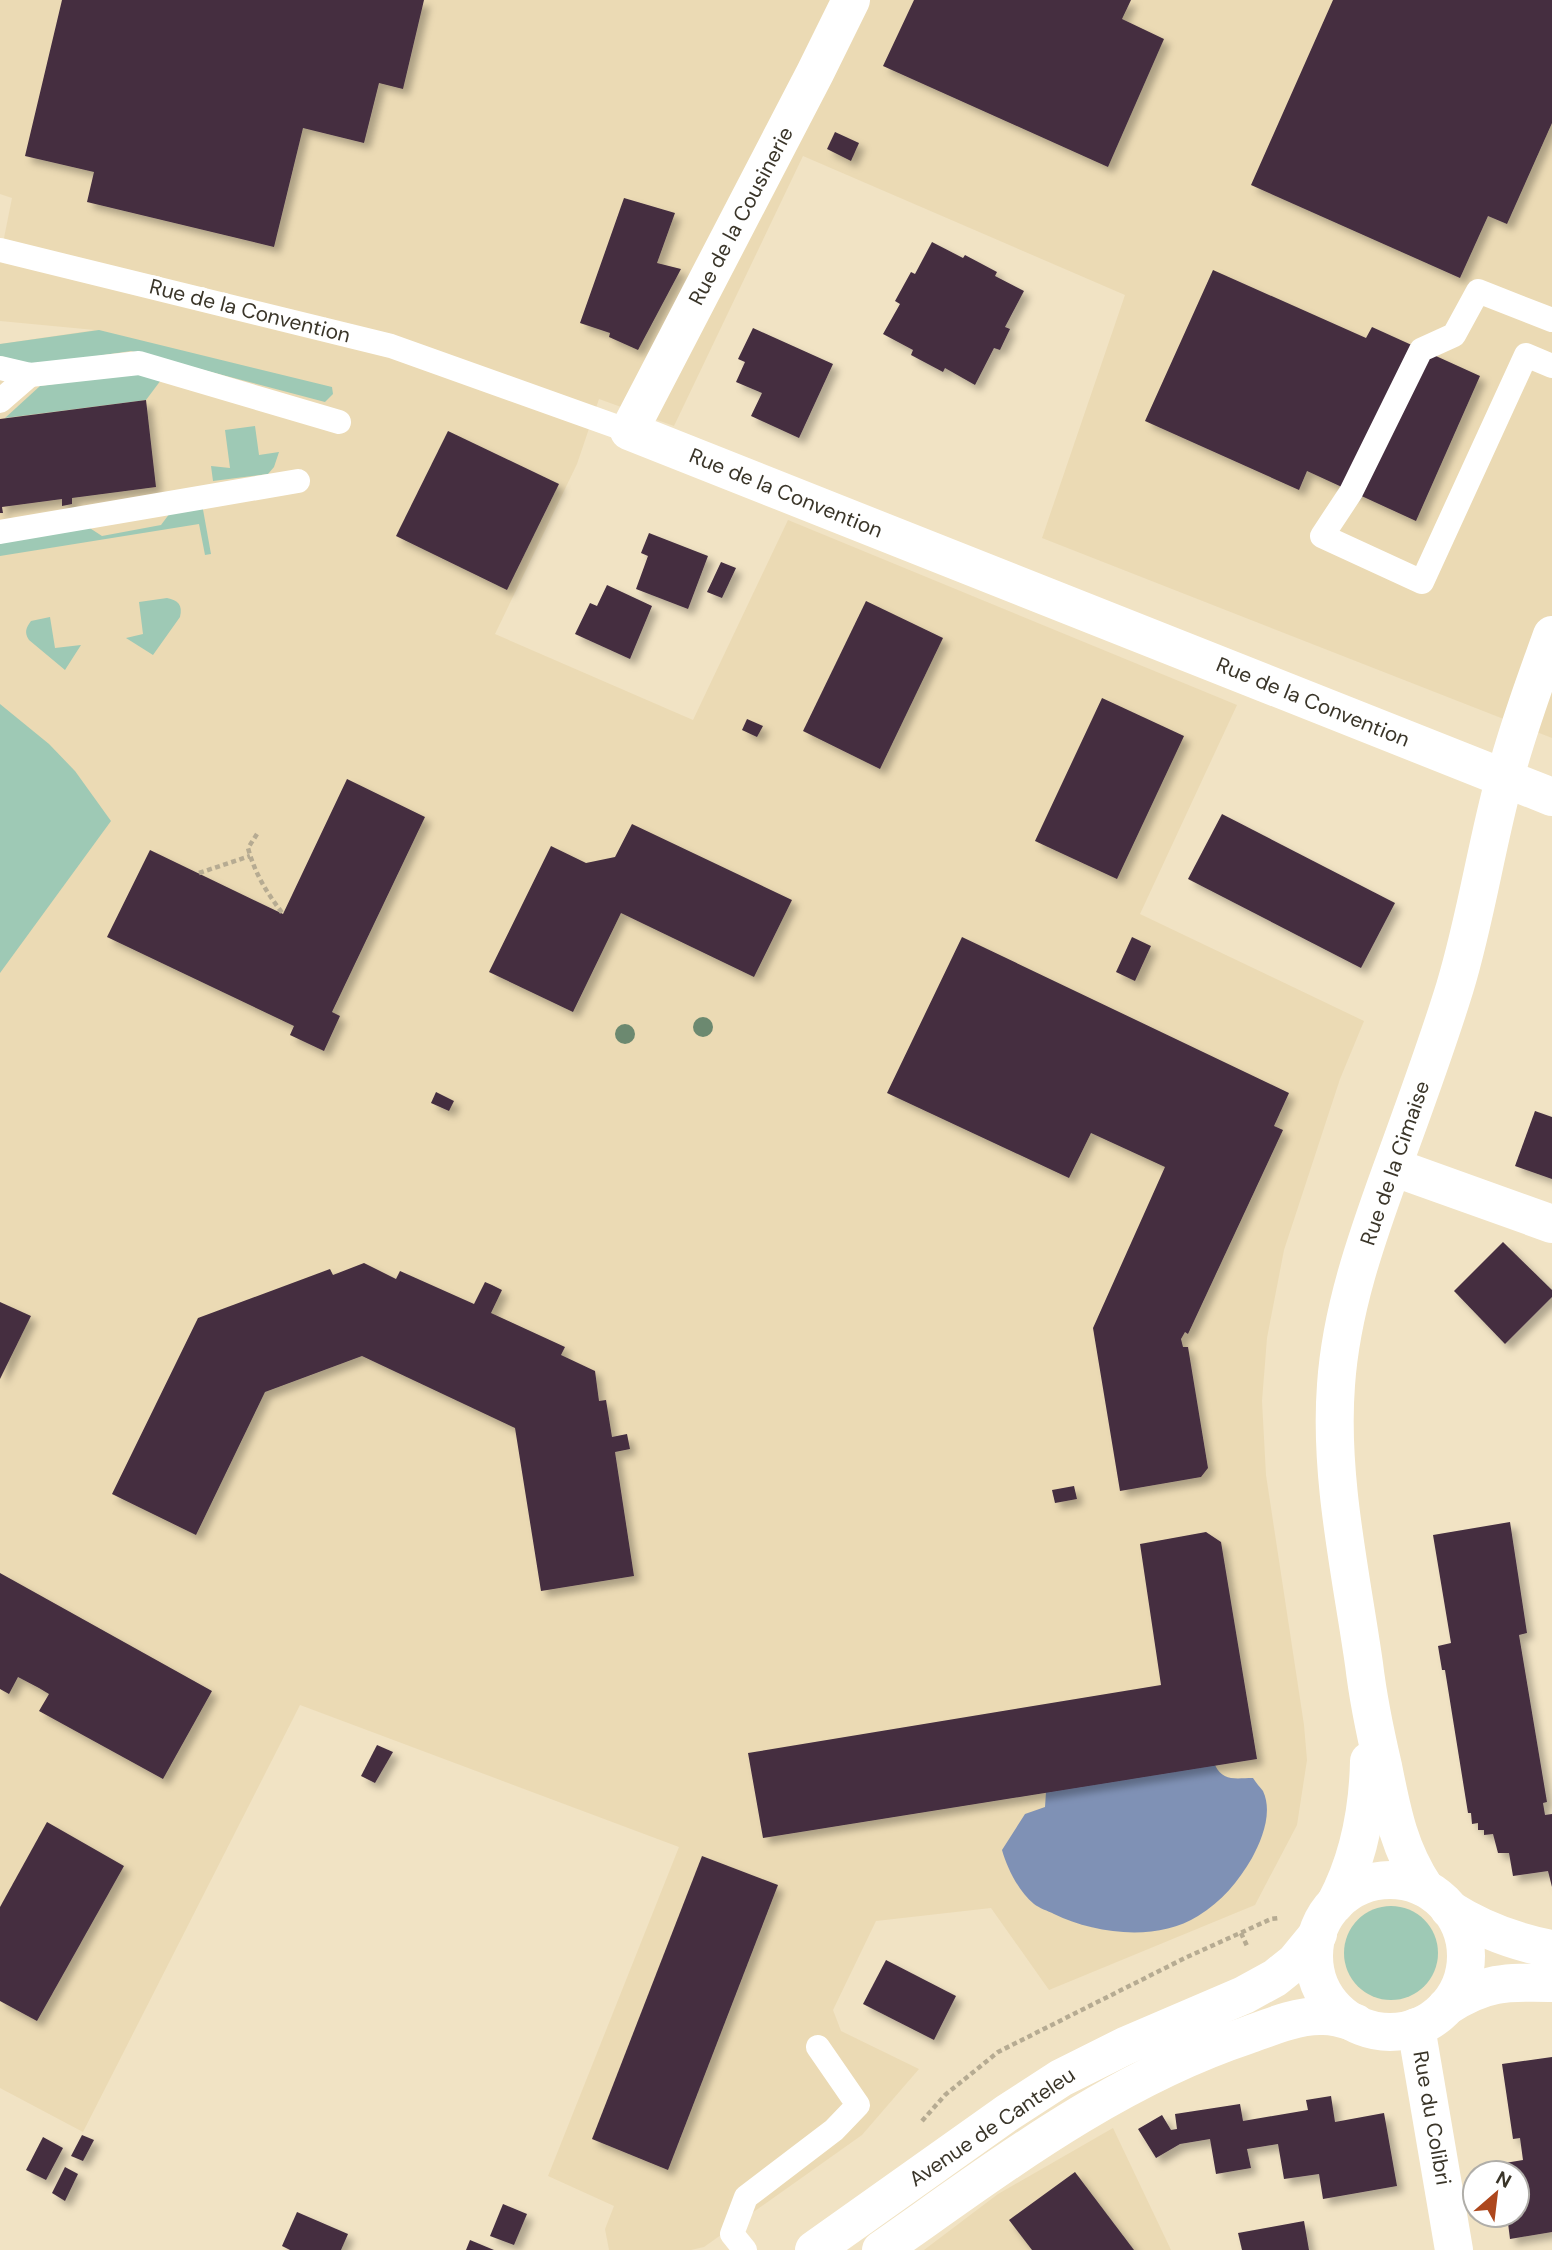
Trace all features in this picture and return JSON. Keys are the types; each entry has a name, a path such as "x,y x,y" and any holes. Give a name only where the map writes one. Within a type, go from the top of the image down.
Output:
{"street":[{"name":"Rue de la Cousinerie","path":"629,431 816,74 851,0"},
{"name":"Rue de la Convention","path":"629,431 1552,797"},
{"name":"Rue de la Cimaise","path":"1437,1898 1408,1862 1398,1837 1369,1703 1340,1501 1335,1426 1336,1384 1353,1286 1456,984 1504,778 1552,635"},
{"path":"1393,1167 1552,1224"},
{"name":"Rue de la Cimaise","path":"1327,1919 1354,1866 1364,1818 1368,1775 1369,1703"},
{"path":"1552,1949 1522,1943 1490,1932 1437,1898 1402,1881 1377,1881 1354,1889 1327,1919 1315,1962 1323,1990 1340,2012 1356,2023 1381,2031 1399,2031 1431,2017 1471,1992 1497,1983 1552,1983"},
{"path":"1431,2017 1461,1984 1466,1958 1462,1932 1437,1898"},
{"name":"Avenue de Canteleu","path":"814,2250 986,2127 1061,2078 1125,2046 1244,1995 1275,1978 1295,1962 1327,1919"},
{"name":"Avenue de Canteleu","path":"881,2250 1059,2128 1112,2096 1189,2057 1219,2044 1300,2018 1331,2016 1356,2023"},
{"name":"Rue du Colibri","path":"1431,2017 1454,2250"}],"lane":[{"name":"Rue de la Convention","path":"0,250 391,346 629,431"},
{"path":"1552,320 1479,291 1454,335 1421,350 1351,492 1322,536 1422,582 1526,355 1552,366"},
{"path":"0,368 30,375 139,363 339,422"},
{"path":"0,401 30,375"},
{"path":"0,532 298,481"},
{"path":"745,2250 732,2234 746,2197 834,2130 858,2105 818,2047"}],"path":[{"path":"257,834 248,848 252,863 268,894 283,914"},
{"path":"199,873 250,856"}],"shaded area":[{"path":"0,0 1552,0 1552,738 1042,538 1125,295 803,156 674,426 599,399 577,464 495,634 693,720 788,520 1237,705 1140,914 1364,1021 1340,1079 1284,1250 1267,1338 1262,1401 1266,1475 1307,1760 1297,1825 1255,1905 1049,1990 991,1908 876,1921 833,2010 841,2031 919,2069 862,2135 704,2247 691,2250 609,2250 605,2229 614,2206 548,2176 679,1847 300,1705 83,2132 0,2088 0,344 95,330 0,321 0,258 12,198 0,194"},
{"path":"1113,2128 1171,2250 924,2250 998,2194"}],"green space":[{"path":"99,330 332,387 333,394 325,402 131,351 36,365 0,356 0,344"},
{"path":"141,372 161,380 146,400 5,418 40,386"},
{"path":"255,426 259,455 279,452 274,467 268,474 213,481 211,466 230,468 225,430"},
{"path":"202,504 211,554 205,555 199,524 0,556 0,536 82,523 102,536 161,525 176,505"},
{"path":"167,598 179,604 180,617 153,655 126,638 143,634 139,602"},
{"path":"50,617 55,648 81,645 65,670 29,640 27,635 31,621"},
{"path":"0,704 49,744 75,771 111,821 0,973"},
{"path":"1391,1906 1409,1910 1424,1920 1434,1935 1438,1953 1434,1971 1424,1986 1409,1996 1391,2000 1373,1996 1358,1986 1348,1971 1344,1953 1348,1935 1358,1920 1373,1910"}],"water":[{"path":"1215,1765 1226,1777 1253,1778 1266,1799 1267,1817 1259,1843 1241,1875 1222,1897 1198,1916 1182,1924 1145,1932 1107,1930 1070,1921 1038,1907 1023,1893 1014,1879 1002,1850 1025,1814 1045,1807 1046,1792"}],"building":[{"path":"62,0 424,0 403,89 379,83 364,143 303,128 274,247 87,202 94,172 25,156"},
{"path":"914,0 1131,0 1122,19 1164,39 1108,167 883,66"},
{"path":"1333,0 1552,0 1552,123 1507,224 1488,216 1460,278 1251,185"},
{"path":"835,132 859,143 851,161 827,149"},
{"path":"624,198 675,213 657,263 681,269 638,350 609,337 610,333 580,323"},
{"path":"932,242 997,272 995,276 1024,291 1005,327 1010,329 1000,350 994,348 975,385 945,368 943,372 911,355 913,350 883,334 900,304 895,301 911,272 915,274"},
{"path":"1213,270 1366,338 1372,327 1480,376 1416,521 1307,471 1299,490 1145,421"},
{"path":"753,328 833,364 799,438 751,416 762,393 736,382 745,362 738,359"},
{"path":"146,400 156,487 72,498 72,504 62,506 62,499 2,507 3,513 0,513 0,419"},
{"path":"448,431 559,484 507,590 396,536"},
{"path":"649,533 708,556 688,609 636,589 648,556 641,553"},
{"path":"721,562 736,568 722,598 707,592"},
{"path":"607,585 652,606 630,659 575,634 590,603 597,606"},
{"path":"866,601 943,638 880,769 803,731"},
{"path":"1102,698 1184,736 1117,879 1035,841"},
{"path":"747,719 763,726 757,737 742,730"},
{"path":"347,779 425,817 332,1012 340,1016 324,1051 290,1035 294,1026 107,937 150,850 283,914"},
{"path":"1222,814 1395,903 1361,968 1188,879"},
{"path":"632,824 792,900 754,977 621,913 573,1012 489,972 551,846 586,863 615,857"},
{"path":"962,937 1289,1093 1274,1126 1283,1130 1188,1334 1185,1332 1181,1339 1183,1347 1188,1347 1208,1468 1201,1477 1120,1491 1093,1328 1165,1167 1091,1133 1069,1178 887,1093"},
{"path":"1132,937 1151,946 1135,981 1116,972"},
{"path":"436,1092 454,1101 449,1111 431,1103"},
{"path":"1535,1111 1552,1117 1552,1179 1515,1166"},
{"path":"1503,1242 1552,1290 1552,1297 1505,1344 1454,1291"},
{"path":"364,1263 396,1279 400,1271 474,1304 485,1282 492,1285 502,1290 491,1313 565,1347 561,1355 595,1371 599,1401 606,1400 612,1437 627,1434 630,1449 615,1452 634,1576 541,1591 515,1428 362,1356 265,1392 196,1535 112,1494 198,1318 330,1269 333,1275"},
{"path":"0,1302 31,1316 0,1379"},
{"path":"1074,1486 1077,1499 1055,1503 1052,1490"},
{"path":"1510,1522 1527,1633 1519,1635 1547,1802 1543,1803 1545,1815 1552,1814 1552,1887 1548,1871 1513,1876 1509,1853 1498,1853 1493,1834 1484,1835 1484,1830 1478,1830 1478,1823 1472,1824 1445,1670 1442,1670 1438,1646 1451,1643 1433,1535"},
{"path":"1206,1532 1221,1542 1257,1759 763,1838 748,1753 1161,1685 1140,1544"},
{"path":"0,1573 212,1691 163,1779 39,1711 49,1694 39,1688 18,1677 9,1694 0,1689"},
{"path":"377,1745 393,1752 375,1783 361,1776"},
{"path":"47,1822 124,1866 37,2021 0,2001 0,1907"},
{"path":"702,1856 778,1885 668,2170 592,2139"},
{"path":"886,1960 956,1996 934,2040 863,2004"},
{"path":"1552,2057 1552,2232 1510,2239 1509,2229 1531,2229 1531,2159 1523,2159 1520,2138 1513,2139 1502,2064"},
{"path":"1331,2096 1335,2122 1384,2113 1397,2186 1323,2199 1319,2174 1284,2179 1278,2144 1247,2149 1251,2168 1216,2174 1210,2139 1180,2144 1156,2158 1138,2129 1162,2115 1171,2130 1177,2129 1175,2114 1240,2104 1243,2121 1308,2110 1306,2100"},
{"path":"82,2135 94,2140 83,2161 71,2156"},
{"path":"43,2137 63,2148 46,2180 26,2170"},
{"path":"65,2167 78,2174 65,2201 52,2193"},
{"path":"1075,2172 1134,2250 1032,2250 1009,2220"},
{"path":"503,2204 527,2214 514,2245 490,2236"},
{"path":"297,2212 348,2234 341,2250 290,2250 282,2246"},
{"path":"1304,2221 1309,2250 1242,2250 1238,2233"},
{"path":"470,2240 494,2250 466,2250"}]}
